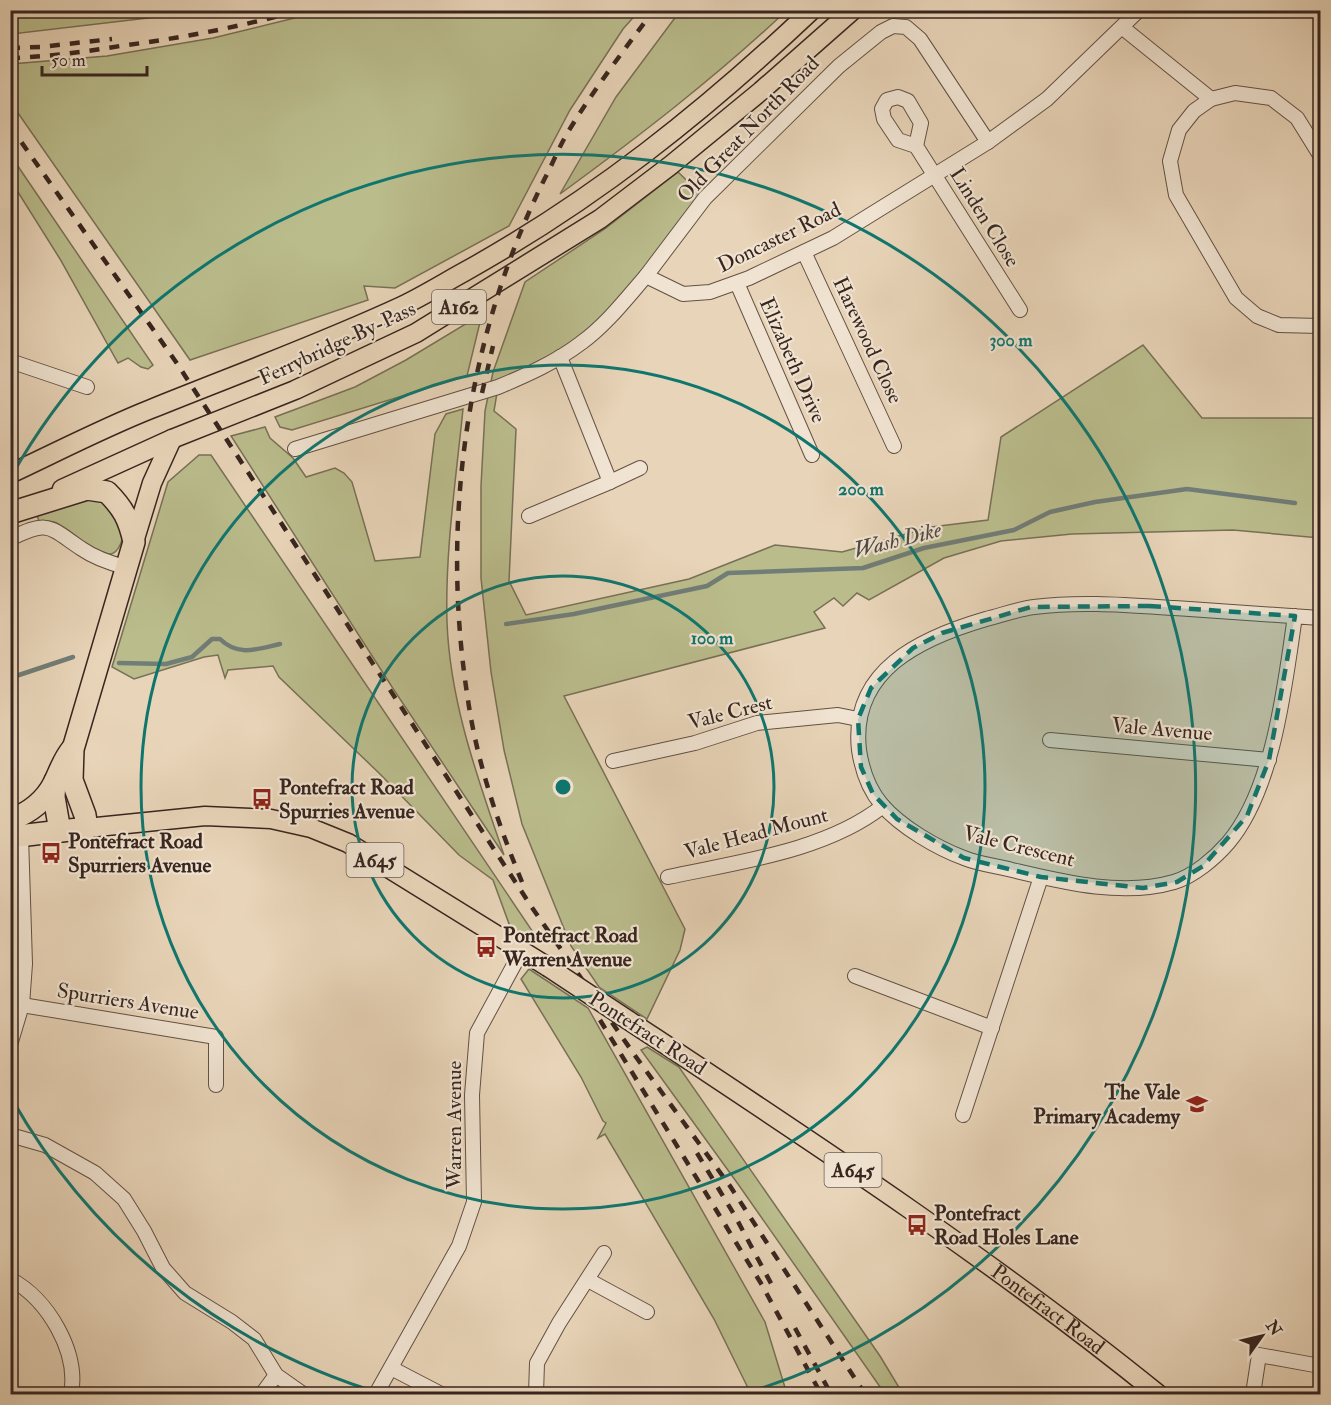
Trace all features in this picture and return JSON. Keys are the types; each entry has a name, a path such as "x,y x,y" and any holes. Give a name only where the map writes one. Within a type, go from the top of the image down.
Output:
{"highway":[{"path":"10,513 87,489 107,492 130,522 134,542 73,749 72,780 85,815 87,828"},
{"path":"14,831 24,815 42,801 55,782 65,758 73,749"},
{"path":"55,782 54,797 60,831"},
{"name":"Pontefract Road","path":"14,831 60,831 87,828"}],"main road":[{"name":"Ferrybridge By-Pass","path":"10,474 148,410 278,359 404,305 505,249 585,197 655,147 749,70 812,10"},
{"name":"Ferrybridge By-Pass","path":"10,513 172,439 295,390 416,333 600,219 671,165 761,91 853,10"},
{"path":"134,542 152,483 172,439"},
{"name":"Pontefract Road","path":"87,828 206,816 271,819 311,828 348,843 548,967 834,1157 962,1246 1104,1351 1158,1395"}],"street":[{"name":"Doncaster Road","path":"646,276 684,294 710,292 736,283 833,238 988,142 1047,99 1123,28 1139,10"},
{"name":"Old Great North Road","path":"646,276 705,198 839,66 881,32 893,26 906,27 920,39 988,142"},
{"path":"1123,28 1211,99"},
{"path":"1316,323 1279,325 1257,316 1236,297 1176,195 1170,161 1179,130 1194,111 1211,99 1235,93 1270,98 1297,118 1320,155"},
{"name":"Linden Close","path":"916,146 1020,310"},
{"name":"Harewood Close","path":"804,252 894,446"},
{"path":"295,449 498,387 560,357 582,342 618,309 646,276"},
{"name":"Elizabeth Drive","path":"736,283 812,455"},
{"path":"560,357 610,482"},
{"path":"10,361 87,387"},
{"path":"529,516 640,468"},
{"path":"10,539 32,528 45,528 59,532 83,550 104,561 125,567"},
{"name":"Vale Crescent","path":"1296,616 1284,690 1269,760 1247,816 1228,843 1203,866 1177,882 1143,888 1098,887 1041,877 964,858 921,836 897,819 873,794 861,767 858,719 871,687 887,668 913,648 942,633 1031,607 1084,603 1296,616 1320,618"},
{"name":"Vale Crest","path":"613,761 695,743 757,723 838,715 858,719"},
{"name":"Vale Avenue","path":"1050,740 1269,760"},
{"name":"Vale Head Mount","path":"668,877 766,856 839,834 864,821 883,806"},
{"path":"10,1045 22,1005 26,964 25,906 14,831"},
{"path":"963,1114 1041,877"},
{"name":"Warren Avenue","path":"376,1395 459,1246 474,1202 472,1095 477,1033 521,951"},
{"path":"855,976 992,1028"},
{"name":"Spurriers Avenue","path":"22,1005 216,1037 216,1085"},
{"path":"10,1135 45,1146 95,1173 124,1199 144,1231 162,1268 185,1293 232,1322 254,1340 276,1375 303,1395"},
{"path":"536,1395 537,1363 559,1323 604,1253"},
{"path":"10,1279 33,1297 55,1322 69,1351 71,1395"},
{"path":"588,1280 647,1312"},
{"path":"1253,1395 1258,1355 1320,1366"},
{"path":"391,1368 441,1395"},
{"path":"262,1395 276,1375"}],"highlighted area":[{"path":"1149,606 1295,616 1269,760 1247,816 1203,866 1177,882 1143,888 1041,877 964,858 897,819 873,794 861,767 858,719 871,688 913,648 942,633 1031,607"}],"green space":[{"path":"11,10 192,10 192,11 12,34"},
{"path":"327,10 639,11 623,29 570,110 509,226 395,288 364,286 368,300 190,360 11,103 11,64 107,56 213,38"},
{"path":"680,11 786,11 676,106 560,194 616,97"},
{"path":"11,156 153,365 148,369 128,358 118,363 60,259 11,181"},
{"path":"678,172 705,198 583,342 498,387 494,411 516,429 509,581 526,615 689,579 775,545 842,552 931,527 988,520 1001,437 1143,345 1202,418 1320,418 1320,538 1233,530 1072,534 1001,541 944,558 869,600 857,593 843,606 834,598 814,612 825,628 564,696 685,929 680,950 647,1019 599,987 571,946 522,824 504,750 491,672 481,578 481,486 485,411 493,372 525,282 606,228"},
{"path":"482,314 467,376 292,430 280,427 275,417 355,387 406,360"},
{"path":"463,409 448,569 449,652 459,711 504,855 394,690 231,436 265,427 270,438 293,458 306,477 335,468 344,473 352,482 375,561 420,557 435,434 446,414"},
{"path":"199,455 211,455 539,941 512,932 493,880 459,855 380,774 279,677 273,666 228,670 225,678 218,655 204,657 134,679 112,667 168,482"},
{"path":"76,497 103,500 124,530 120,546 113,553 104,554 95,550 54,522 39,521 36,513"},
{"path":"529,969 588,1008 765,1322 787,1394 751,1394 714,1319 605,1134 598,1138 606,1123 581,1077 521,979"},
{"path":"647,1047 679,1067 880,1356 903,1394 885,1394 641,1050"}],"waterway":[{"name":"Wash Dike","path":"506,624 574,614 707,586 728,573 863,568 924,548 1014,530 1050,512 1095,502 1187,489 1295,503"},
{"name":"Wash Dike","path":"119,663 166,664 192,657 212,639 220,639 227,645 241,650 280,644"},
{"name":"Wash Dike","path":"10,678 73,657"}],"railway":[{"path":"10,58 65,54 166,39 233,27 300,10"},
{"path":"522,882 489,792 468,700 460,634 457,567 459,499 466,433 479,367 496,302 518,239 545,178 568,132 654,10"},
{"path":"10,48 112,39"},
{"path":"10,126 176,362 533,909 636,1057 730,1186 865,1394"},
{"path":"482,393 493,346"},
{"path":"600,1020 762,1285 821,1394"},
{"path":"697,1153 735,1216 774,1289"},
{"path":"795,1328 831,1394"}],"place":[{"name":"Pontefract Road Spurries Avenue","path":"262,799"},
{"name":"Pontefract Road Spurriers Avenue","path":"51,853"},
{"name":"Pontefract Road Warren Avenue","path":"486,947"},
{"name":"The Vale Primary Academy","path":"1197,1104"},
{"name":"Pontefract Road Holes Lane","path":"917,1225"}]}
